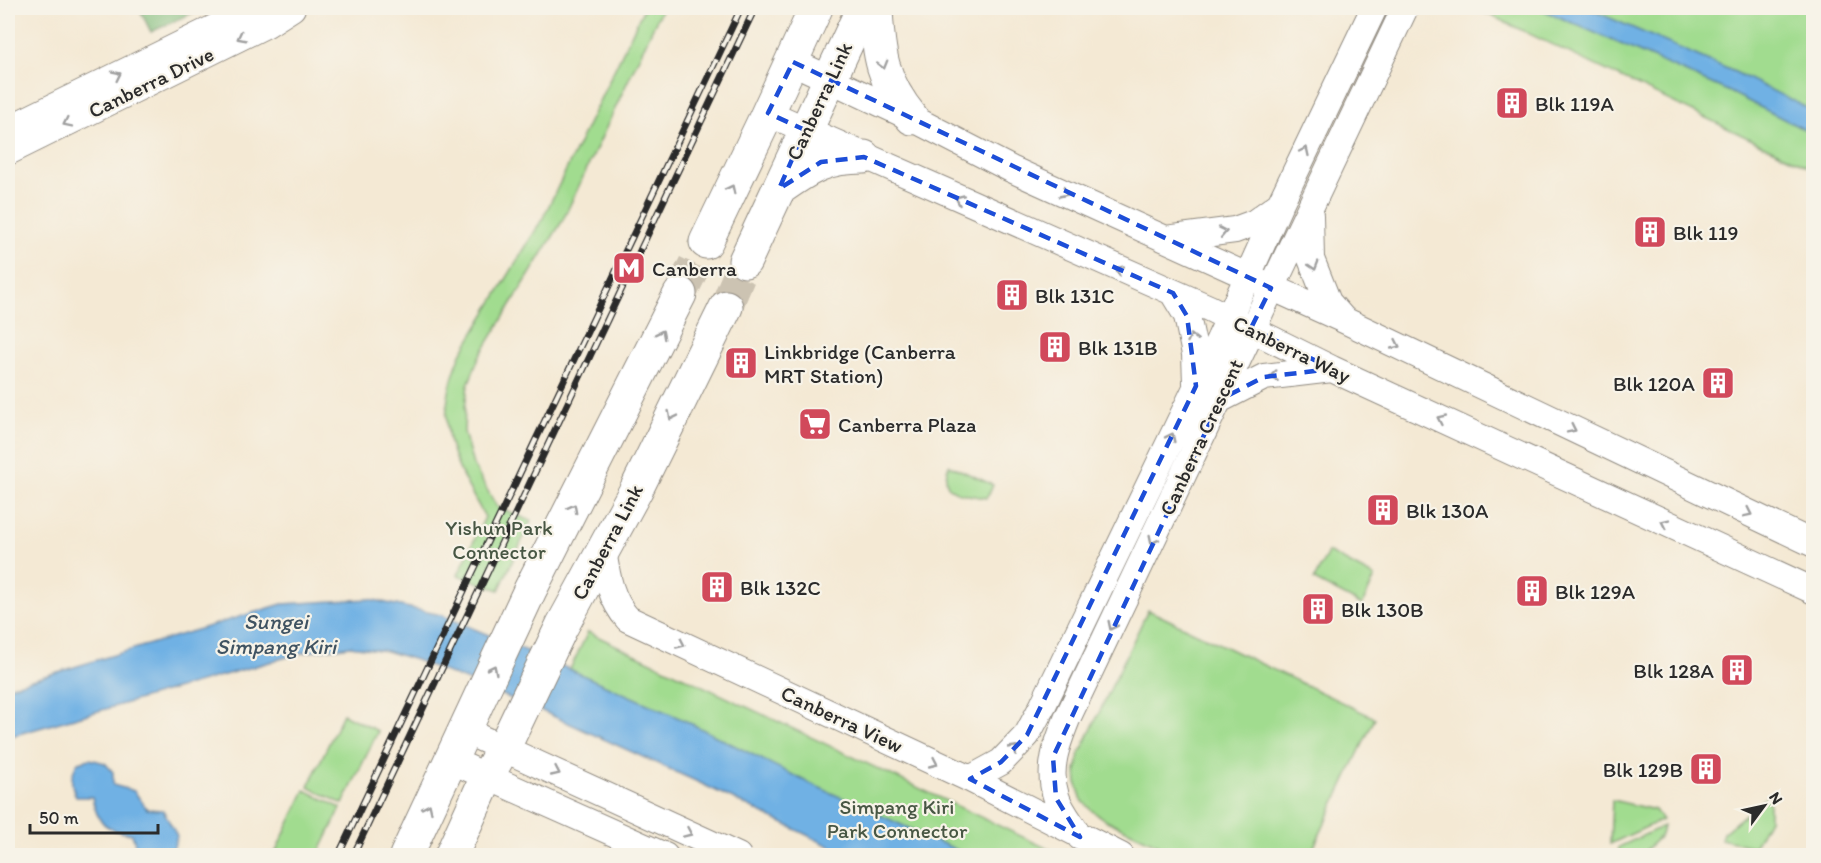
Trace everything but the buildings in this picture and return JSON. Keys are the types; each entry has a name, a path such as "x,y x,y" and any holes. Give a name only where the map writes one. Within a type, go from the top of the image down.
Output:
{"main road":[{"name":"Canberra Link","path":"706,242 793,62 816,8"},
{"name":"Canberra Link","path":"745,261 862,8"},
{"path":"876,8 881,63 895,95 912,118"},
{"path":"779,189 821,162 848,157 864,157"},
{"path":"406,855 525,602 680,294"},
{"name":"Canberra Link","path":"451,855 562,626 641,479 726,307"}],"street":[{"name":"Canberra Drive","path":"8,129 255,8"},
{"name":"Canberra Drive","path":"8,152 267,24 292,8"},
{"name":"Canberra Crescent","path":"1259,283 1280,204 1374,8"},
{"name":"Canberra Crescent","path":"970,779 1001,762 1027,735 1196,386 1240,323 1259,283 1310,208 1405,8"},
{"path":"793,62 1011,168 1344,320 1814,544"},
{"name":"Canberra Way","path":"768,113 1240,323 1332,369 1814,591"},
{"path":"1165,239 1235,230 1254,223 1280,204"},
{"path":"1310,208 1311,259 1328,302 1344,320"},
{"path":"1173,293 1187,316 1195,354 1196,386"},
{"name":"Canberra Crescent","path":"1080,837 1056,798 1052,778 1053,757 1067,719 1221,399 1240,323"},
{"path":"1221,399 1264,377 1332,369"},
{"name":"Canberra View","path":"603,550 612,594 628,619 970,779 1080,837 1121,855"},
{"path":"1105,577 1117,583 1124,583 1135,578"},
{"path":"465,726 738,855"},
{"path":"450,760 665,855"}],"highlighted area":[{"path":"793,62 1271,288 1251,328 1332,369 1264,377 1221,399 1053,757 1056,798 1080,837 970,779 1001,762 1027,735 1196,386 1187,316 1173,293 864,157 821,162 779,189 805,130 768,113"}],"green space":[{"path":"139,8 203,8 151,32"},
{"name":"Yishun Park Connector","path":"644,8 662,8 563,220 479,357 468,385 464,432 473,465 497,507 531,521 499,590 458,575 485,517 462,476 449,439 448,400 452,379 461,354 543,218"},
{"path":"1475,8 1813,8 1813,169"},
{"path":"949,465 993,485 986,498 961,494 950,488 946,475"},
{"path":"1328,552 1375,577 1362,605 1314,580"},
{"path":"1148,610 1375,718 1310,855 1180,855 1105,820 1082,800 1077,785 1076,770 1080,753"},
{"name":"Simpang Kiri Park Connector","path":"588,632 1061,855 892,855 557,696"},
{"path":"343,714 378,731 343,804 308,787"},
{"path":"305,790 341,808 318,855 274,855"},
{"path":"1769,795 1769,819 1754,847 1721,839 1723,833"},
{"path":"1612,800 1655,810 1662,820 1610,844"},
{"path":"1663,826 1661,835 1641,855 1619,855 1619,847"}],"water":[{"path":"1538,8 1587,8 1737,73 1813,111 1813,134 1730,92"},
{"name":"Sungei Simpang Kiri","path":"369,599 441,615 560,665 686,721 807,782 968,855 848,855 700,783 542,711 416,660 386,651 350,646 301,653 8,737 8,687 282,604"},
{"path":"90,759 105,763 113,772 113,785 134,791 147,809 163,810 177,836 172,853 154,855 137,851 132,834 115,831 104,824 97,813 92,797 76,797 72,783 73,771 78,762"}],"tunnel":[{"path":"680,294 706,242"},
{"path":"726,307 745,261"}],"railway":[{"path":"338,856 741,8"},
{"path":"353,856 755,8"}],"place":[{"name":"Blk 119A","path":"1512,103"},
{"name":"Blk 119","path":"1650,232"},
{"name":"Canberra","path":"629,268"},
{"name":"Blk 131C","path":"1012,295"},
{"name":"Blk 131B","path":"1055,347"},
{"name":"Linkbridge (Canberra MRT Station)","path":"741,363"},
{"name":"Blk 120A","path":"1718,383"},
{"name":"Canberra Plaza","path":"815,424"},
{"name":"Blk 130A","path":"1383,510"},
{"name":"Blk 132C","path":"717,587"},
{"name":"Blk 129A","path":"1532,591"},
{"name":"Blk 130B","path":"1318,609"},
{"name":"Blk 128A","path":"1737,670"},
{"name":"Blk 129B","path":"1706,769"}]}
